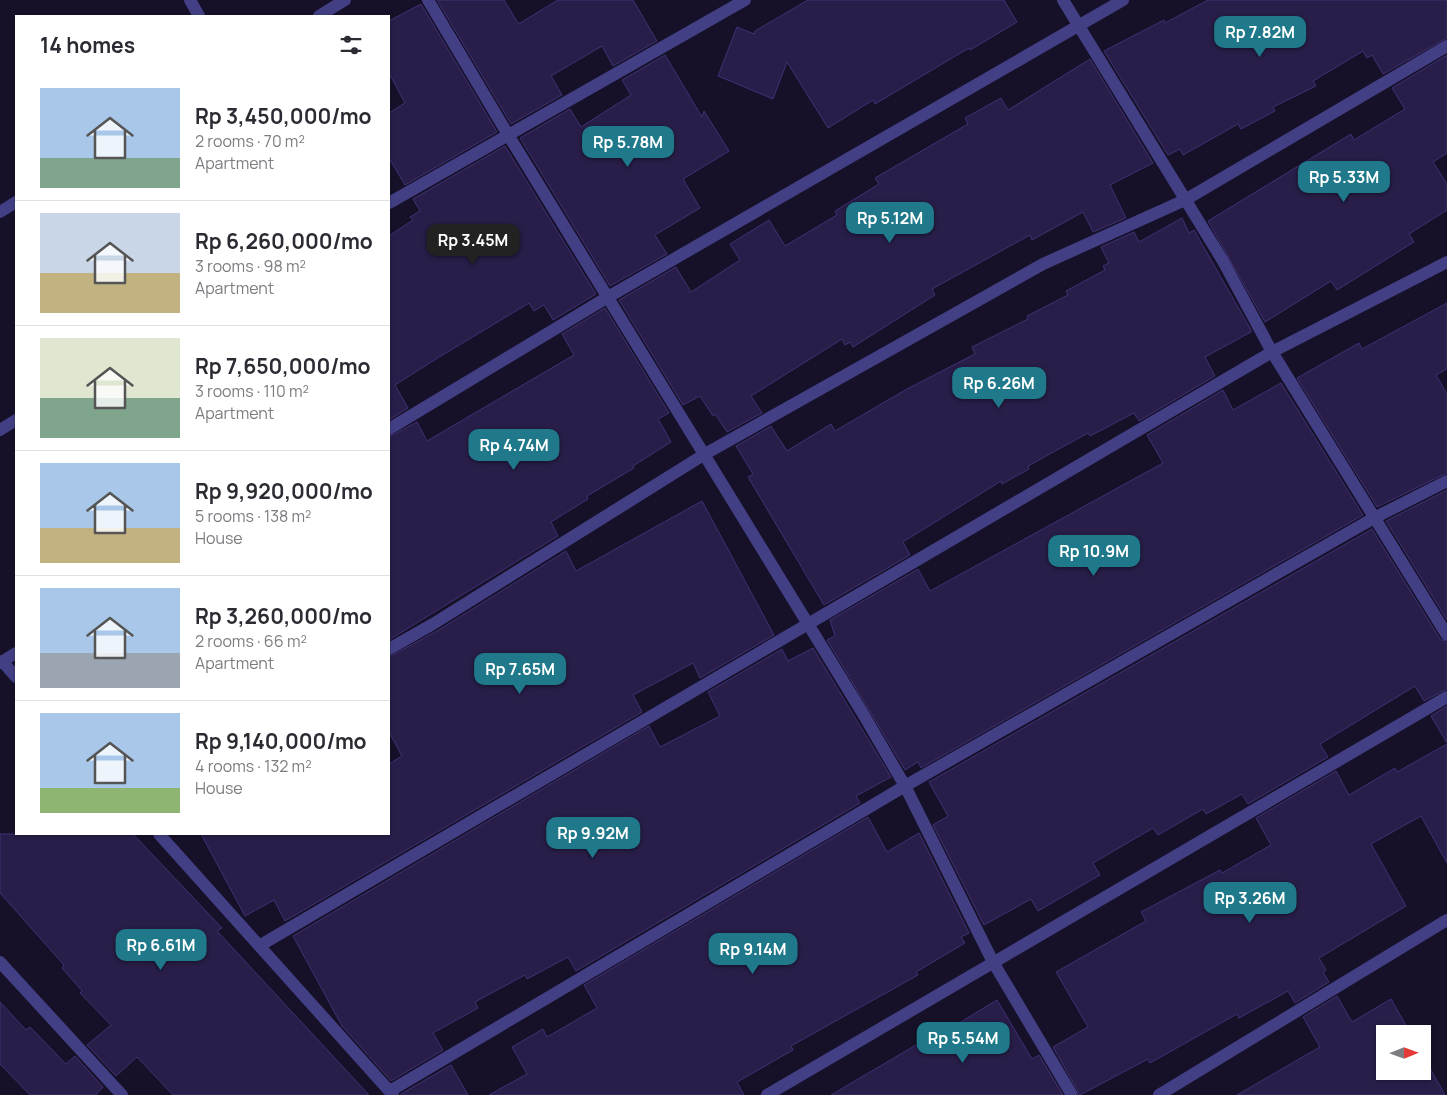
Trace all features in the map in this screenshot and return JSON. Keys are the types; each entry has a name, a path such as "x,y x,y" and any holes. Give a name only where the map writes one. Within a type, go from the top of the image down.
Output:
{"street":[{"path":"190,0 198,15"},
{"path":"321,15 345,0"},
{"path":"428,0 507,134 705,454 905,786 993,962 1072,1095"},
{"path":"390,201 745,0"},
{"path":"1063,0 1223,262 1272,352 1447,635"},
{"path":"390,428 608,297 1123,0"},
{"path":"390,648 705,454 1043,264 1185,200 1447,46"},
{"path":"0,212 15,203"},
{"path":"259,946 1272,352 1447,262"},
{"path":"0,430 15,421"},
{"path":"160,835 392,1093 905,786 1374,518 1447,480"},
{"path":"15,654 1,662 15,676"},
{"path":"766,1095 1447,697"},
{"path":"1159,1095 1447,920"},
{"path":"0,962 122,1095"}],"building":[{"path":"437,0 504,0 518,23 520,23 558,0 633,0 657,41 613,66 602,46 551,76 562,95 511,124"},
{"path":"808,0 1004,0 1017,22 875,104 873,100 828,128 787,62 773,99 718,76 737,27 754,34 755,31"},
{"path":"1208,0 1447,0 1447,38 1383,74 1372,55 1367,58 1363,51 1313,81 1316,86 1273,107 1275,111 1241,129 1238,124 1183,155 1180,149 1168,155 1104,51 1164,20 1165,23"},
{"path":"421,4 497,132 405,185 390,160 390,112 405,103 390,75 390,20"},
{"path":"665,55 702,117 704,111 729,151 683,179 700,208 655,235 667,254 610,286 520,138 570,109 581,127 631,95 622,80"},
{"path":"1447,55 1447,153 1433,162 1447,184 1447,210 1409,234 1414,242 1337,290 1331,281 1265,322 1208,221 1351,134 1354,140 1405,109 1392,88"},
{"path":"1090,59 1153,163 1110,185 1126,218 1093,232 1083,212 1032,240 1030,235 932,289 935,295 853,347 850,342 845,345 842,339 751,396 762,413 727,432 715,414 713,416 700,396 683,405 619,300 676,267 691,292 740,260 730,244 769,220 785,246 837,215 835,211 879,184 875,178 968,124 965,118 1001,98 1008,110"},
{"path":"505,146 596,294 553,320 544,305 534,311 529,303 436,359 395,385 408,408 390,419 390,235 413,220 410,217 420,211 413,199"},
{"path":"1182,218 1189,233 1194,230 1251,330 1251,332 1205,357 1215,376 1139,421 1134,413 1090,436 1088,433 1028,466 1029,469 1002,484 1001,481 903,542 910,555 824,605 748,477 753,474 736,446 771,426 787,451 831,424 835,431 907,389 975,354 972,347 1028,319 1027,316 1068,295 1066,291 1105,270 1103,266 1109,263 1101,247 1134,232 1139,242"},
{"path":"1447,303 1447,369 1436,375 1447,394 1447,473 1377,507 1297,378 1359,343 1362,349"},
{"path":"605,308 669,413 658,419 671,442 633,466 634,468 587,496 588,499 551,522 558,536 390,639 390,436 417,422 427,441 574,355 562,334"},
{"path":"1281,383 1363,515 921,768 918,762 905,770 827,640 835,636 830,620 918,569 930,591 1163,463 1147,435 1223,390 1233,410"},
{"path":"1447,490 1447,620 1386,521"},
{"path":"702,501 774,635 700,678 693,663 633,695 642,712 285,921 274,900 245,916 202,835 390,835 390,763 402,756 390,734 390,656 437,631 566,551 576,571"},
{"path":"1372,529 1440,639 1447,643 1447,689 1424,701 1415,686 1320,744 1328,757 1248,804 1242,794 1206,814 1203,809 1158,835 1153,828 1093,863 1100,875 1038,911 1031,899 984,925 933,825 948,816 929,782"},
{"path":"813,648 891,777 856,796 860,803 576,971 568,957 527,979 525,975 475,1002 478,1008 433,1033 443,1050 391,1081 342,1026 293,936 649,726 660,747 720,716 708,692 782,649 788,661"},
{"path":"1447,706 1447,743 1431,716"},
{"path":"1447,744 1447,863 1421,816 1371,844 1406,906 1319,958 1326,970 1323,972 1329,982 1295,1003 1288,991 1239,1018 1237,1014 1150,1063 1148,1059 1080,1095 1053,1047 1088,1027 1056,972 1146,921 1141,912 1220,870 1222,873 1271,845 1256,818 1336,771 1349,795 1395,768 1397,772"},
{"path":"868,817 887,852 919,833 969,933 961,937 965,943 916,972 918,975 791,1046 793,1050 737,1082 744,1095 489,1095 527,1074 512,1047 543,1029 547,1037 597,1008 584,985"},
{"path":"0,834 134,835 222,928 217,931 369,1095 173,1095 137,1057 116,1076 87,1045 111,1025 80,993 82,991 62,968 64,965 0,893"},
{"path":"1337,996 1352,1022 1391,999 1406,1025 1376,1025 1376,1080 1431,1080 1431,1070 1445,1095 1237,1095 1320,1047 1303,1017"},
{"path":"997,1000 1032,1059 1039,1055 1063,1095 831,1095 916,1045 918,1048"},
{"path":"0,1002 26,1030 30,1027 66,1064 75,1056 103,1087 96,1095 30,1095 0,1064"},
{"path":"451,1065 468,1095 401,1095 401,1094"}]}
